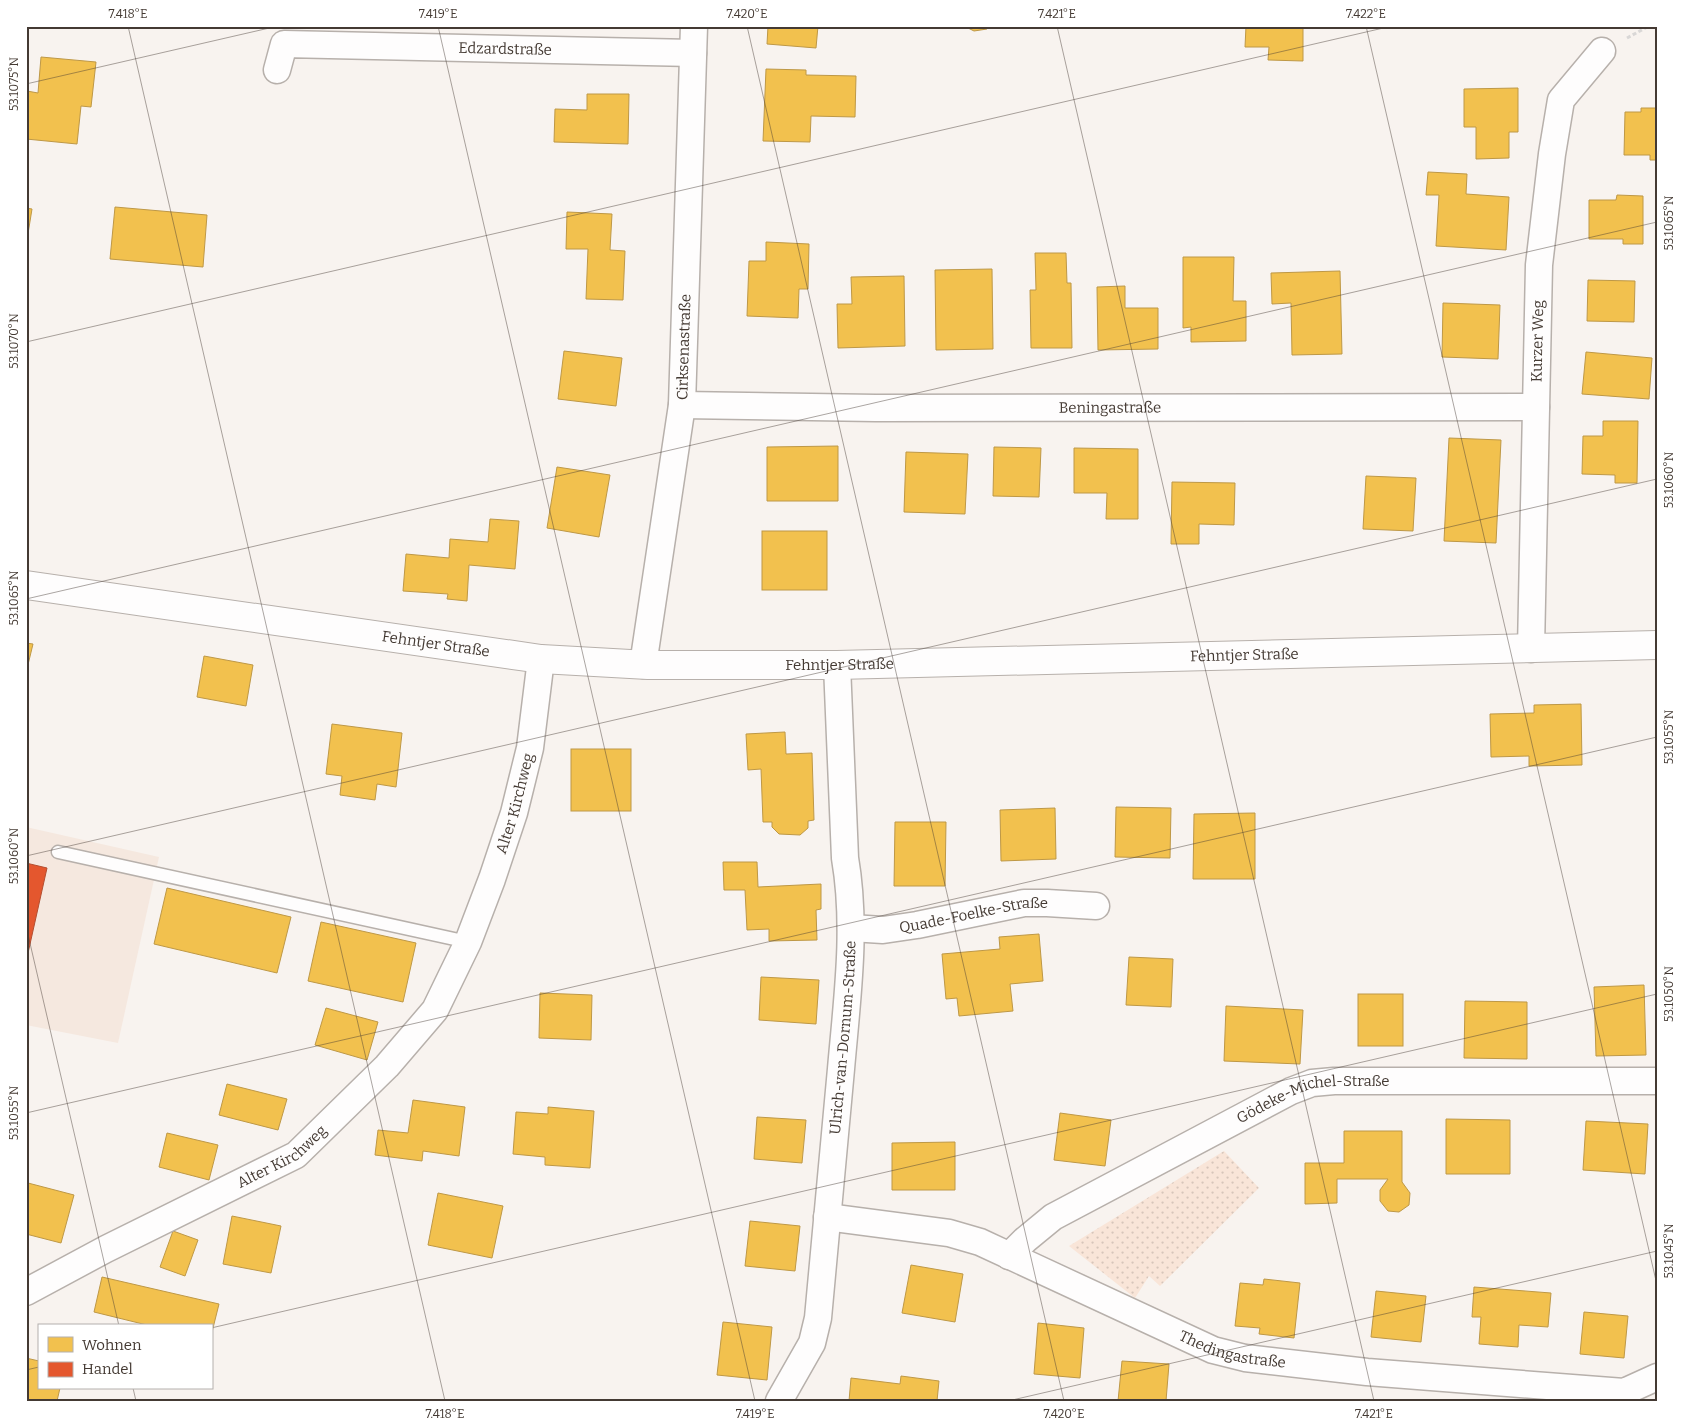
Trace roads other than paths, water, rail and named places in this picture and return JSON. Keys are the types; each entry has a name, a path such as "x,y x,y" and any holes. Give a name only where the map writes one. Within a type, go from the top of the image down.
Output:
{"street":[{"name":"Cirksenastraße","path":"643,665 682,405 694,26"},
{"name":"Edzardstraße","path":"277,70 284,44 693,53"},
{"name":"Kurzer Weg","path":"1531,649 1539,265 1552,154 1562,100 1602,51"},
{"name":"Beningastraße","path":"682,405 857,408 1536,406"},
{"name":"Fehntjer Straße","path":"26,585 541,659 643,665 837,665 1657,645"},
{"name":"Alter Kirchweg","path":"26,1292 106,1249 296,1155 387,1066 435,1010 468,942 492,880 518,795 530,748 541,659"},
{"name":"Ulrich-van-Dornum-Straße","path":"779,1401 812,1343 818,1318 847,1004 851,928 850,884 845,858 837,665"},
{"name":"Quade-Foelke-Straße","path":"851,928 882,930 917,925 1024,903 1096,906"},
{"name":"Gödeke-Michel-Straße","path":"1009,1256 1053,1217 1243,1116 1312,1082 1657,1082"},
{"name":"Thedingastraße","path":"827,1217 949,1233 980,1242 1159,1323 1213,1350 1245,1358 1366,1372 1624,1392 1657,1377"}],"lane":[{"path":"58,852 468,942"}]}
